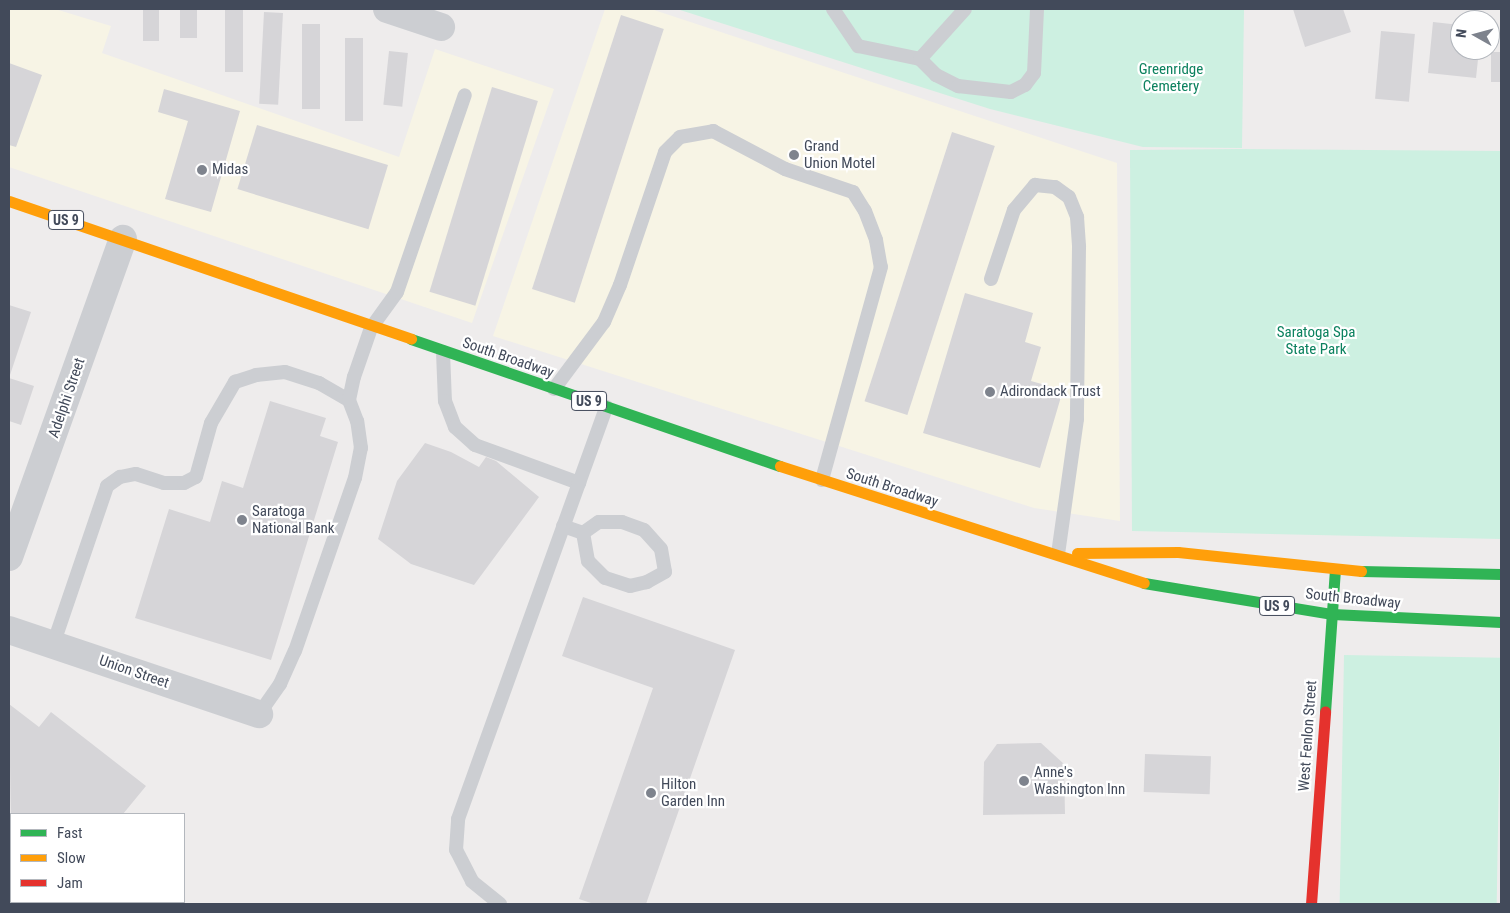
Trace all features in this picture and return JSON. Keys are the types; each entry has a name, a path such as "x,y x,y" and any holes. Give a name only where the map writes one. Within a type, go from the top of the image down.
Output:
{"main road":[{"name":"South Broadway","path":"9,201 123,239 370,328 974,531 1058,554 1156,587 1332,614 1413,620 1501,622"},
{"name":"South Broadway","path":"1058,554 1178,552 1335,570 1501,574"},
{"name":"West Fenlon Street","path":"1311,904 1335,570"}],"street":[{"path":"387,9 441,27"},
{"name":"Adelphi Street","path":"9,557 123,239"},
{"name":"Union Street","path":"9,630 258,714"}],"lane":[{"path":"833,9 858,46 920,59 936,75 958,86 1011,92 1024,85 1034,73 1038,9"},
{"path":"920,59 965,9"},
{"path":"258,714 280,684 295,651 355,478 361,448 357,421 349,400 370,328 397,292 465,95"},
{"path":"554,389 604,322 620,285 665,152 680,137 713,131 784,168 853,192 865,211 876,240 881,266 822,480"},
{"path":"991,279 1014,210 1035,185 1055,187 1069,197 1077,217 1079,248 1077,419 1058,554"},
{"path":"443,352 445,401 454,427 475,445 579,483"},
{"path":"53,645 107,486 120,477 136,474 164,483 184,482 196,476 211,423 235,382 256,375 285,372 319,383 349,400"},
{"path":"500,904 472,881 456,850 458,819 606,407"},
{"path":"599,522 622,522 644,530 661,549 665,572 647,582 630,586 605,578 588,561 583,534 599,522"},
{"path":"564,526 583,534"}],"shaded area":[{"path":"9,9 55,9 111,26 102,53 399,157 435,49 554,89 472,323 9,167"},
{"path":"605,9 651,9 1117,163 1120,521 1034,508 493,336"}],"green space":[{"name":"Greenridge Cemetery","path":"677,9 1244,9 1242,148 1143,147 990,109"},
{"name":"Saratoga Spa State Park","path":"1130,150 1501,151 1501,539 1132,531"},
{"path":"1344,655 1501,658 1497,904 1340,904"}],"building":[{"path":"143,9 159,9 159,41 143,41"},
{"path":"180,9 197,9 197,38 180,38"},
{"path":"225,9 243,9 243,72 225,72"},
{"path":"1293,9 1343,9 1351,32 1305,47"},
{"path":"264,12 283,13 278,105 259,104"},
{"path":"621,15 664,29 575,303 532,289"},
{"path":"1433,22 1450,24 1450,60 1478,60 1476,78 1428,73"},
{"path":"302,24 320,24 320,109 302,109"},
{"path":"1381,31 1415,34 1409,102 1375,99"},
{"path":"345,38 363,38 363,121 345,121"},
{"path":"389,51 408,53 402,107 383,105"},
{"path":"1501,52 1501,82 1491,82 1491,60 1500,60"},
{"path":"9,63 42,75 16,147 9,145"},
{"path":"492,87 538,101 475,306 429,292"},
{"path":"164,89 240,111 211,212 165,199 188,121 158,112"},
{"path":"257,125 388,165 368,229 237,189"},
{"path":"952,132 995,146 907,415 865,401"},
{"path":"965,293 1033,313 1025,342 1041,347 1031,381 1063,390 1040,468 923,433"},
{"path":"9,305 31,312 9,378"},
{"path":"9,378 34,386 21,425 9,421"},
{"path":"270,401 326,418 320,436 338,442 271,660 135,618 169,509 210,522 222,481 243,488"},
{"path":"425,443 451,452 479,467 486,457 496,461 539,497 474,585 411,564 378,539 397,481"},
{"name":"Hilton Garden Inn","path":"583,597 735,650 646,904 594,904 579,899 653,688 562,656"},
{"path":"9,704 39,727 51,712 146,786 124,813 11,813"},
{"path":"1041,743 1064,764 1065,814 983,815 984,762 997,744"},
{"path":"1145,754 1211,756 1210,794 1144,792"}],"traffic: fast":[{"path":"411,339 780,466"},
{"path":"1325,712 1335,570"},
{"path":"1361,571 1501,574"},
{"path":"1144,583 1332,614 1501,622"}],"traffic: slow":[{"path":"9,201 411,339"},
{"path":"780,466 1144,583"},
{"path":"1077,553 1178,552 1361,571"}],"traffic: jam":[{"path":"1311,904 1325,712"}],"place":[{"name":"Grand Union Motel","path":"794,155"},
{"name":"Midas","path":"202,170"},
{"name":"Adirondack Trust","path":"990,392"},
{"name":"Saratoga National Bank","path":"242,520"},
{"name":"Anne's Washington Inn","path":"1024,781"},
{"name":"Hilton Garden Inn","path":"651,793"}]}
